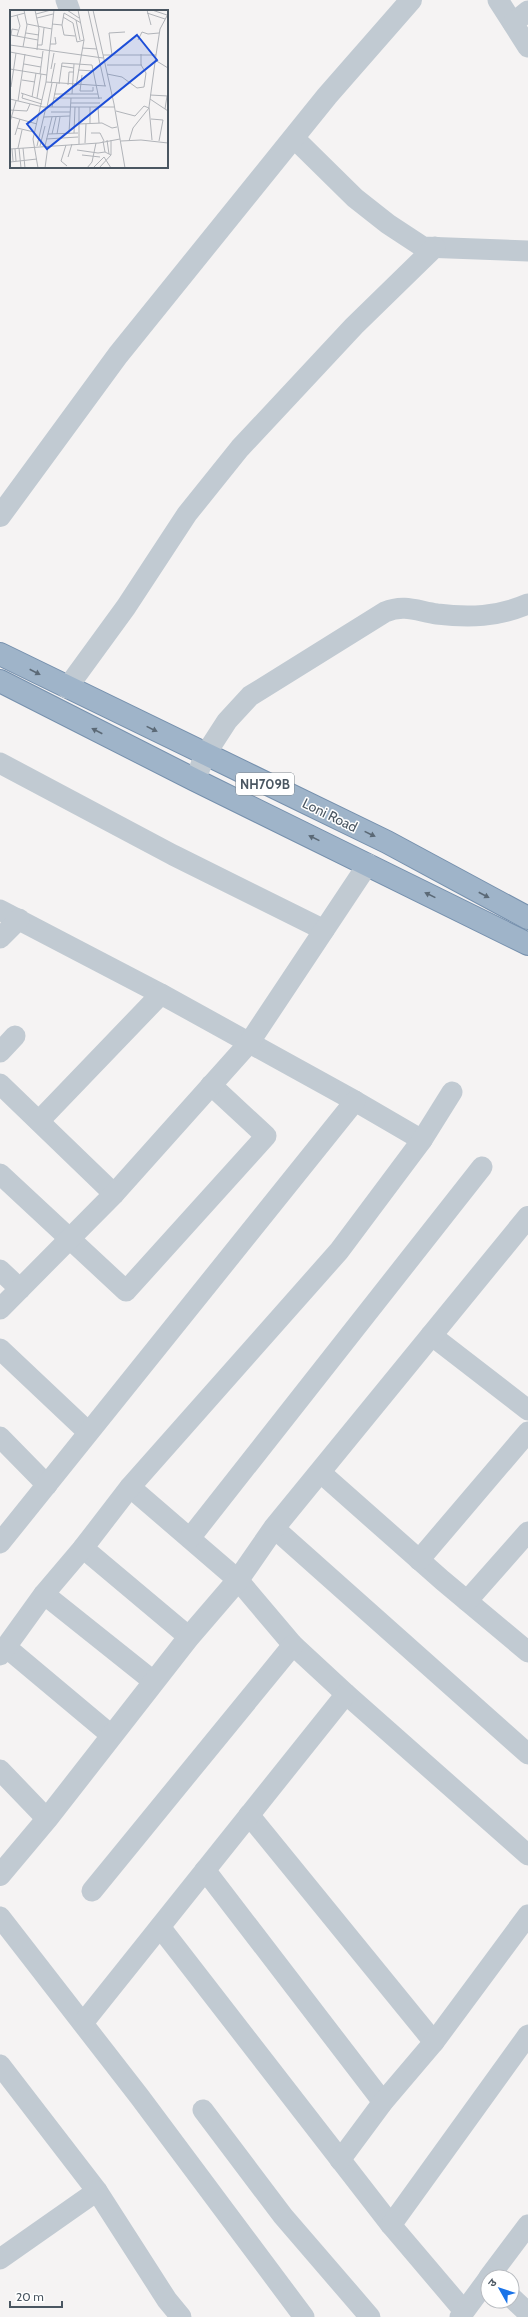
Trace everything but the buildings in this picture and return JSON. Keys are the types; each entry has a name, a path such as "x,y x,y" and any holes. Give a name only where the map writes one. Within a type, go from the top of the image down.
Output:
{"highway":[{"name":"Loni Road","path":"0,654 67,688 387,842 528,918"},
{"name":"Loni Road","path":"0,681 195,780 528,944"}],"street":[{"path":"66,0 70,10"},
{"path":"0,516 118,355 294,138 411,0"},
{"path":"498,0 521,17 528,47"},
{"path":"294,138 355,198 388,224 423,247 528,251"},
{"path":"67,688 126,607 187,514 240,448 354,326 435,248"},
{"path":"195,780 205,755 227,721 250,696 385,612 396,608 405,607 436,614 483,617 509,612 528,604"},
{"path":"0,763 173,855 324,930"},
{"path":"0,1309 114,1194 249,1043 368,864"},
{"path":"0,910 161,994 356,1101 422,1140"},
{"path":"0,938 19,919"},
{"path":"39,1121 161,994"},
{"path":"0,1052 15,1036"},
{"path":"0,1084 114,1194"},
{"path":"0,1174 126,1291 266,1136 211,1085"},
{"path":"111,1735 3,1651 44,1594 83,1548 130,1487 339,1251 422,1140 452,1092"},
{"path":"0,1542 356,1101"},
{"path":"190,1538 482,1167"},
{"path":"0,1875 47,1819 188,1637 238,1580 274,1528 431,1335 524,1228"},
{"path":"0,1270 20,1290"},
{"path":"431,1335 528,1410"},
{"path":"0,1349 88,1432"},
{"path":"420,1560 528,1432"},
{"path":"0,1437 47,1485"},
{"path":"320,1472 467,1601 528,1652"},
{"path":"130,1487 238,1580 293,1645 346,1694 528,1855"},
{"path":"274,1528 528,1754"},
{"path":"467,1601 528,1532"},
{"path":"83,1548 188,1637"},
{"path":"44,1594 153,1681"},
{"path":"92,1891 293,1645"},
{"path":"83,2023 346,1694"},
{"path":"0,1770 47,1819"},
{"path":"249,1815 434,2042"},
{"path":"205,1870 383,2102"},
{"path":"340,2160 383,2102 434,2042 528,1915"},
{"path":"0,1917 83,2023 304,2317"},
{"path":"160,1927 390,2225 462,2314 480,2290"},
{"path":"390,2225 528,2035"},
{"path":"0,2065 97,2192 166,2300 178,2316"},
{"path":"203,2110 283,2216 370,2317"},
{"path":"0,2259 97,2192"},
{"path":"496,2269 528,2225"},
{"path":"520,2306 528,2313"}]}
